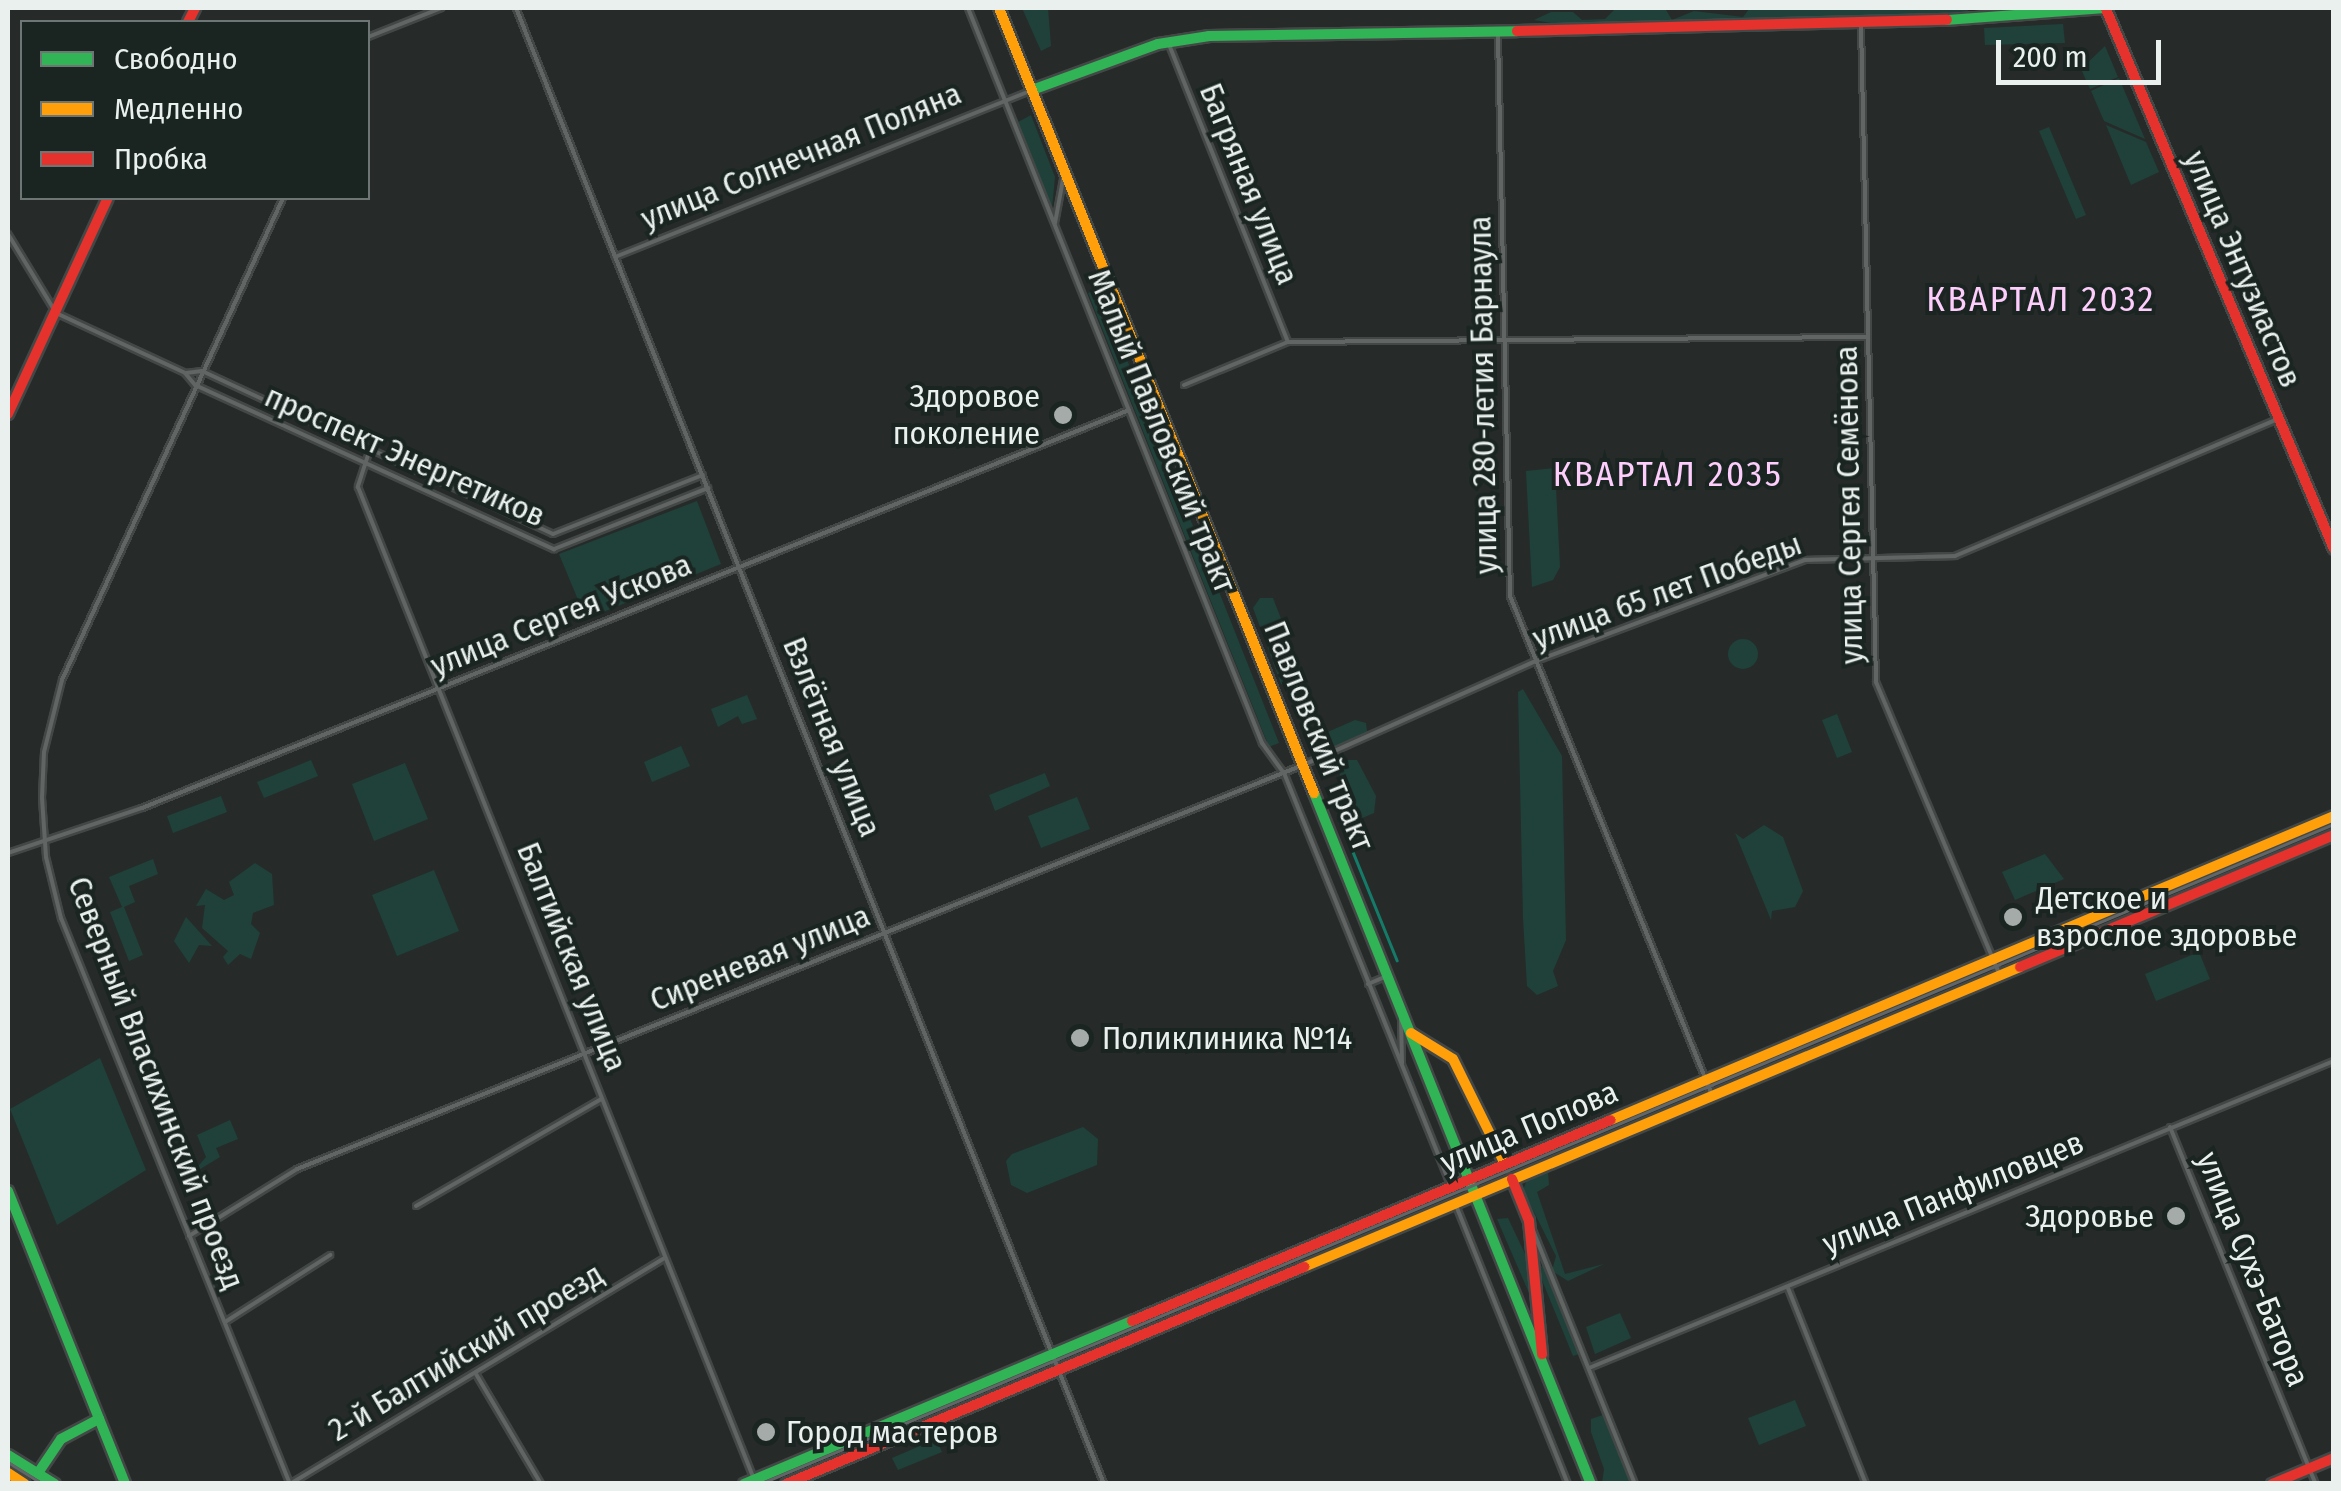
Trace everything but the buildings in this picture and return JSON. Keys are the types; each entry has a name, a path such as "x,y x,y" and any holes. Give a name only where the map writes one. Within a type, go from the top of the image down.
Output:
{"main road":[{"name":"Павловский тракт","path":"999,8 1591,1484"},
{"path":"1032,90 1168,42 1498,30 1861,26 2106,8"},
{"name":"улица Энтузиастов","path":"2106,8 2334,549"},
{"path":"8,414 107,200"},
{"name":"улица Попова","path":"751,1482 2334,816"},
{"name":"улица Попова","path":"786,1484 2334,835"},
{"path":"1411,1033 1453,1059 1505,1164"},
{"path":"1631,1112 1637,1126"},
{"path":"1512,1179 1529,1221 1546,1370"},
{"path":"8,1191 124,1484"},
{"path":"1294,1253 1301,1268"},
{"path":"38,1473 61,1439 99,1419"},
{"path":"8,1455 54,1484"},
{"path":"2272,1484 2334,1458"},
{"path":"8,1473 24,1484"}],"street":[{"path":"370,36 442,8"},
{"name":"Взлётная улица","path":"516,8 1056,1352 1104,1484"},
{"path":"968,8 1006,100"},
{"name":"улица Сергея Семёнова","path":"1861,26 1876,682 2000,974"},
{"name":"улица 280-летия Барнаула","path":"1498,30 1510,596 1712,1095"},
{"name":"Багряная улица","path":"1168,42 1288,342"},
{"name":"улица Солнечная Поляна","path":"616,257 1032,90"},
{"name":"Малый Павловский тракт","path":"1006,100 1262,743 1284,773 1451,1187"},
{"path":"1055,223 1065,171"},
{"name":"Северный Власихинский проезд","path":"282,200 62,680 42,762 45,844 61,918 290,1484"},
{"path":"8,234 56,313 185,373 195,385"},
{"path":"1184,385 1288,342 1868,336"},
{"path":"185,373 202,370"},
{"name":"проспект Энергетиков","path":"202,370 552,534 703,475"},
{"name":"проспект Энергетиков","path":"195,385 554,548 708,488"},
{"name":"улица Сергея Ускова","path":"8,853 45,844 1129,410"},
{"name":"улица 65 лет Победы","path":"1304,766 1536,662 1805,560 1955,556 2278,419"},
{"name":"Балтийская улица","path":"370,449 358,487 751,1482"},
{"path":"634,502 639,515"},
{"name":"Сиреневая улица","path":"189,1236 297,1168 1304,766"},
{"path":"1368,984 1388,976"},
{"path":"1400,1007 1402,1068"},
{"name":"улица Панфиловцев","path":"1589,1368 2334,1060"},
{"path":"416,1206 601,1099"},
{"name":"улица Сухэ-Батора","path":"2170,1127 2316,1484"},
{"path":"1455,1203 1568,1484"},
{"path":"1529,1221 1635,1484"},
{"path":"225,1322 330,1255"},
{"name":"2-й Балтийский проезд","path":"290,1484 665,1258"},
{"path":"1787,1286 1866,1484"},
{"path":"476,1374 541,1484"}],"green space":[{"path":"1022,8 1048,8 1051,46 1041,51"},
{"path":"1964,8 1972,13 1568,26 1534,20 1551,12 1573,12 1582,20 1605,19 1615,9 1666,10 1672,20 1694,11 1743,17 1749,9"},
{"path":"2063,24 2065,43 1985,45 1984,28"},
{"path":"2105,46 2118,77 2090,89 2081,69"},
{"path":"2119,78 2145,139 2104,121 2091,91"},
{"path":"1031,115 1055,177 1052,208 1018,122"},
{"path":"2106,125 2146,142 2159,172 2131,185"},
{"path":"2049,127 2086,215 2076,219 2039,131"},
{"path":"1099,289 1279,743 1269,747 1088,293"},
{"path":"1555,468 1560,567 1553,580 1532,587 1526,471"},
{"path":"697,501 721,564 586,619 559,554"},
{"path":"1260,598 1273,598 1304,678 1281,684 1253,608"},
{"path":"1743,639 1757,648 1758,654 1749,668 1743,669 1729,660 1728,654 1737,640"},
{"path":"1523,689 1562,756 1566,940 1553,971 1558,986 1537,995 1527,986 1523,918 1518,692"},
{"path":"747,695 757,719 742,724 738,716 718,727 711,709"},
{"path":"1837,714 1852,752 1837,758 1822,720"},
{"path":"1355,720 1366,723 1368,739 1333,750 1326,746 1323,734"},
{"path":"681,746 690,766 652,782 644,762"},
{"path":"311,760 318,776 264,798 257,782"},
{"path":"1338,760 1357,760 1376,796 1374,813 1360,819 1342,792"},
{"path":"405,763 428,819 374,841 352,784"},
{"path":"1045,773 1050,786 995,811 989,795"},
{"path":"221,796 227,812 173,833 167,816"},
{"path":"1077,797 1090,829 1041,848 1028,816"},
{"path":"1764,825 1783,837 1803,891 1795,907 1772,911 1771,920 1735,833 1743,839"},
{"path":"2045,854 2064,879 2015,900 2002,872"},
{"path":"153,859 158,874 129,886 135,902 124,907 143,955 129,961 110,912 122,907 109,877"},
{"path":"255,863 272,874 274,905 253,913 251,924 260,933 251,959 240,954 228,965 223,957 228,951 202,928 205,905 196,906 206,889 224,900 234,895 229,882"},
{"path":"434,870 459,931 397,956 372,895"},
{"path":"186,917 212,946 199,945 189,963 174,941"},
{"path":"2199,952 2210,979 2156,1001 2145,974"},
{"path":"100,1058 146,1170 57,1225 10,1109"},
{"path":"230,1120 238,1139 216,1148 220,1157 179,1182 176,1175 195,1170 206,1157 197,1135"},
{"path":"1083,1127 1098,1139 1097,1165 1027,1193 1011,1185 1006,1161 1012,1154"},
{"path":"1548,1171 1549,1185 1537,1192 1565,1274 1604,1264 1568,1281 1552,1271 1556,1256 1523,1190 1527,1180"},
{"path":"1508,1218 1526,1256 1532,1300 1497,1219"},
{"path":"1544,1265 1579,1354 1573,1356 1537,1268"},
{"path":"1620,1313 1631,1338 1595,1354 1586,1327"},
{"path":"1795,1400 1806,1426 1759,1445 1748,1418"},
{"path":"1603,1415 1631,1483 1602,1483 1604,1469 1591,1432 1591,1419"},
{"path":"936,1439 942,1452 898,1470 892,1458"}],"waterway":[{"path":"1347,837 1397,960"}],"tram line":[{"path":"760,1484 2334,824"},
{"path":"8,1462 43,1484"}],"traffic: fast":[{"path":"1947,20 2107,8"},
{"path":"1032,90 1158,44 1209,36 1517,31"},
{"path":"1314,793 1591,1484"},
{"path":"8,1191 125,1484"},
{"path":"744,1484 1132,1321"},
{"path":"38,1473 61,1439 99,1419"},
{"path":"8,1455 55,1484"}],"traffic: slow":[{"path":"999,8 1314,793"},
{"path":"1611,1120 2334,816"},
{"path":"1304,1267 2020,967"},
{"path":"1411,1033 1453,1059 1505,1164"},
{"path":"8,1473 25,1484"}],"traffic: jam":[{"path":"189,20 195,8"},
{"path":"2106,9 2334,549"},
{"path":"1517,31 1947,20"},
{"path":"8,414 107,200"},
{"path":"2020,967 2334,835"},
{"path":"1132,1321 1611,1120"},
{"path":"1512,1179 1529,1221 1542,1354"},
{"path":"786,1484 1304,1267"},
{"path":"2272,1484 2334,1458"}],"place":[{"name":"Здоровое поколение","path":"1063,415"},
{"name":"Детское и взрослое здоровье","path":"2013,917"},
{"name":"Поликлиника №14","path":"1080,1038"},
{"name":"Здоровье","path":"2176,1216"},
{"name":"Город мастеров","path":"766,1432"}],"district":[{"name":"КВАРТАЛ 2032","path":"2041,299"},
{"name":"КВАРТАЛ 2035","path":"1668,474"}]}
